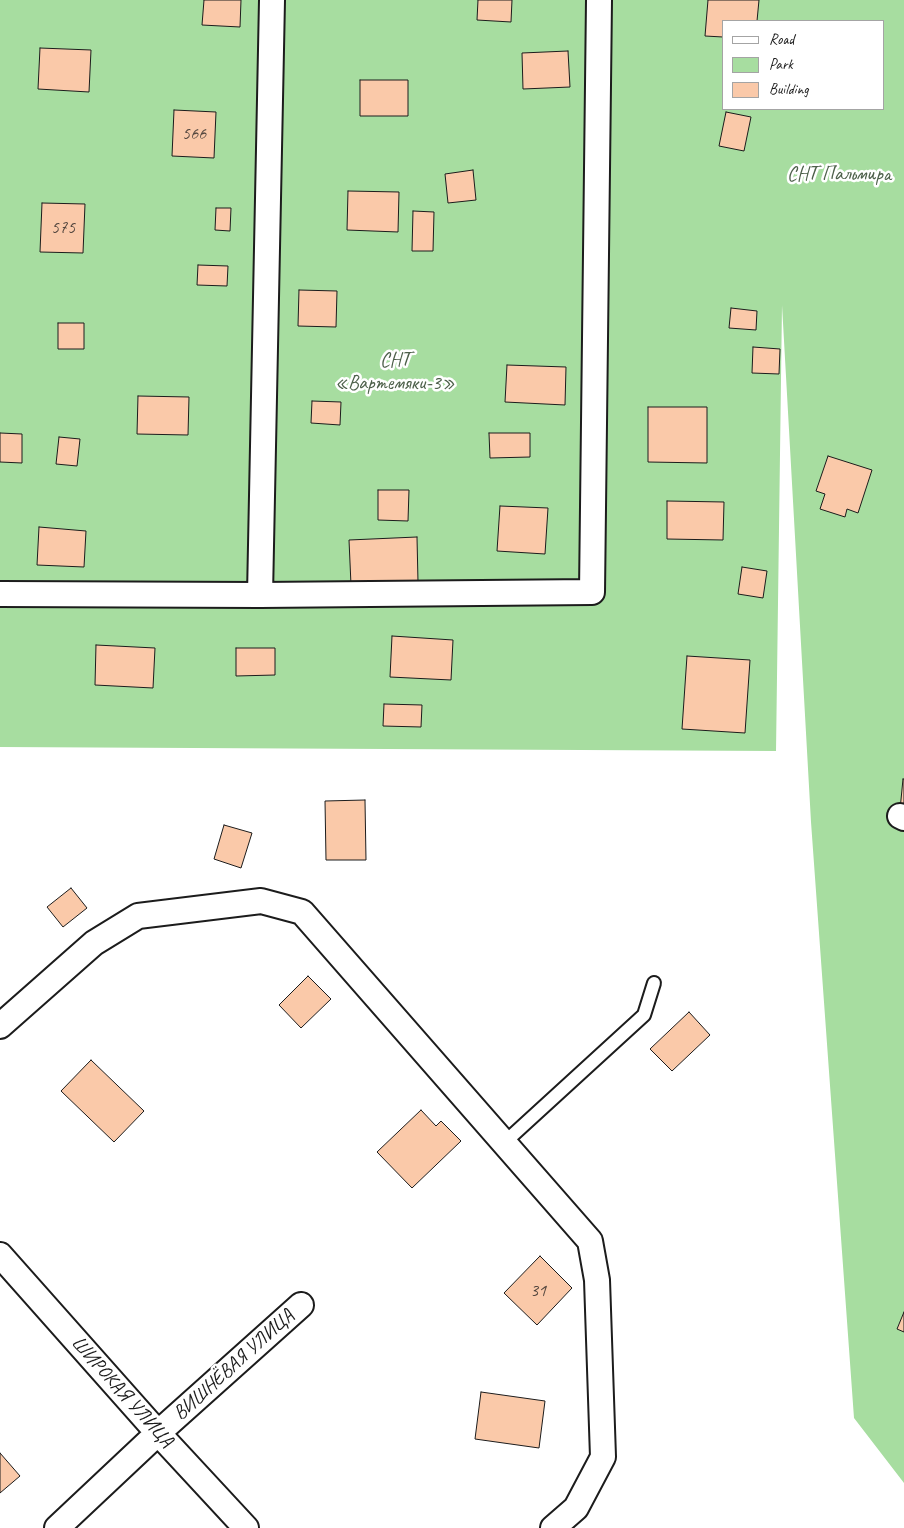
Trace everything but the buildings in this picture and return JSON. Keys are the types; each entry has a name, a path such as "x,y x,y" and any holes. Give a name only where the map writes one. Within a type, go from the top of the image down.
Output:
{"street":[{"path":"260,595 272,0"},
{"path":"0,594 260,595 592,592 599,0"},
{"path":"0,1026 94,944 138,916 261,901 302,912 590,1241 597,1280 603,1457 576,1508 553,1528"},
{"name":"ШИРОКАЯ УЛИЦА","path":"0,1255 158,1433 246,1528"},
{"name":"ВИШНЁВАЯ УЛИЦА","path":"57,1528 158,1433 301,1305"}],"lane":[{"path":"504,1143 644,1015 654,983"}],"green space":[{"name":"СНТ «Вартемяки-3»","path":"0,0 904,0 904,1483 854,1418 811,822 782,305 776,751 0,747"}],"park label":[{"name":"СНТ Пальмира","path":"839,175"}]}
